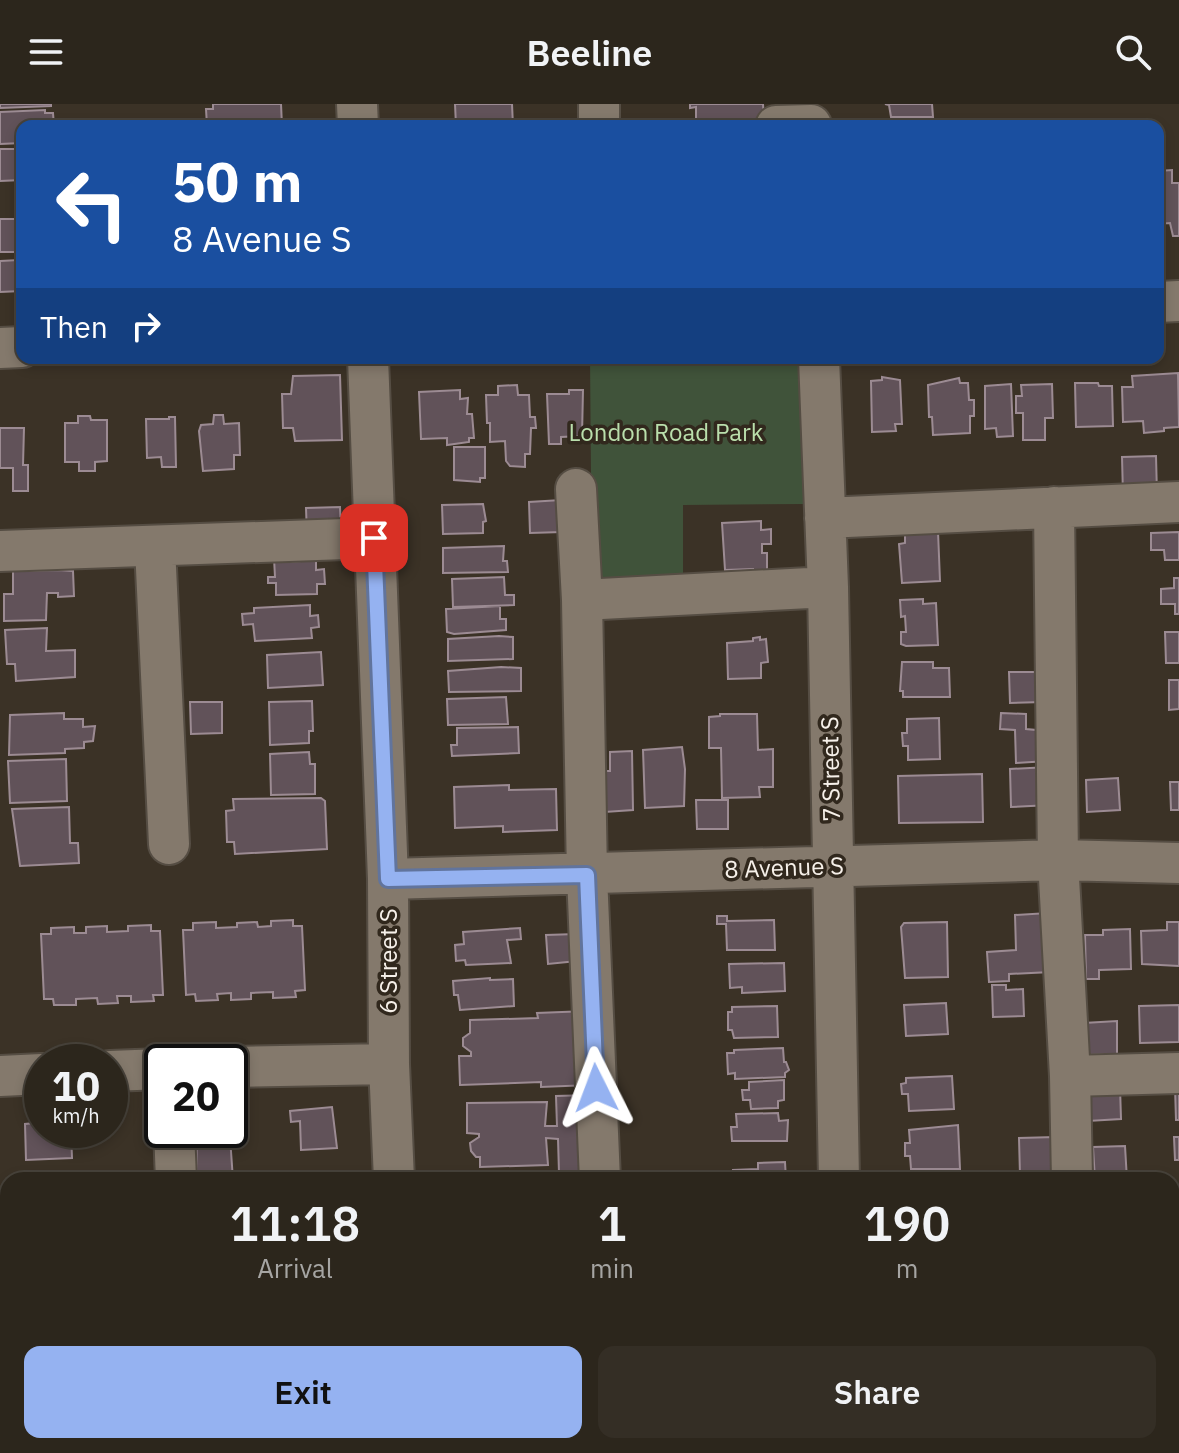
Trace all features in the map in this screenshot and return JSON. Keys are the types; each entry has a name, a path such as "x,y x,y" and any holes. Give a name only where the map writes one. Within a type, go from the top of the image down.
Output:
{"street":[{"name":"6 Street S","path":"368,364 388,879 389,1064 394,1172"},
{"name":"7 Street S","path":"819,364 828,587 839,1172"},
{"path":"576,489 600,1172"},
{"path":"825,518 1179,502"},
{"path":"1054,507 1058,860 1070,1076 1072,1172"},
{"path":"0,551 374,538"},
{"path":"155,547 169,844"},
{"path":"582,600 828,587"},
{"name":"8 Avenue S","path":"388,879 1058,860 1179,863"},
{"path":"248,1067 389,1064"},
{"path":"1070,1076 1179,1073"},
{"path":"0,1076 24,1075"},
{"path":"175,1148 176,1172"}],"green space":[{"name":"London Road Park","path":"590,364 804,364 806,504 683,505 683,585 592,586"}],"building":[{"path":"0,104 51,104 51,106 0,108"},
{"path":"213,104 281,104 282,120 207,120 206,109 213,109"},
{"path":"455,104 512,104 513,120 456,120"},
{"path":"690,104 763,104 764,120 696,120 696,107 690,108"},
{"path":"885,104 932,104 933,117 891,117 889,105"},
{"path":"45,110 45,113 53,113 54,120 16,120 16,143 0,144 0,112"},
{"path":"0,149 16,149 16,180 0,181"},
{"path":"1172,170 1172,183 1179,183 1179,236 1173,236 1170,223 1164,224 1164,171"},
{"path":"0,219 16,219 16,252 0,252"},
{"path":"16,260 16,291 0,292 0,261"},
{"path":"1178,373 1179,427 1144,433 1143,421 1123,422 1122,387 1133,387 1132,376"},
{"path":"340,375 342,440 295,441 293,428 283,428 282,394 291,394 293,376"},
{"path":"882,377 900,380 902,424 895,424 896,431 872,432 871,381 882,380"},
{"path":"959,378 960,383 968,383 969,400 974,400 970,433 933,435 928,385"},
{"path":"1075,383 1112,386 1113,426 1076,427"},
{"path":"1011,384 1013,436 997,437 996,428 985,429 985,386"},
{"path":"1052,384 1053,418 1045,418 1045,440 1023,440 1023,413 1016,413 1016,396 1022,396 1021,385"},
{"path":"517,385 518,395 529,395 530,417 535,417 536,428 531,428 530,454 525,454 525,467 510,466 506,461 505,441 490,442 490,423 487,423 486,395 498,395 498,386"},
{"path":"460,390 460,399 468,398 467,414 472,414 474,438 469,438 469,442 447,445 447,438 421,439 419,392"},
{"path":"569,390 583,390 582,436 561,437 561,444 549,444 547,394 569,394"},
{"path":"214,415 223,415 224,424 239,423 240,455 234,455 234,469 203,471 199,431 201,425 213,424"},
{"path":"78,416 107,420 107,461 95,462 95,471 79,471 79,462 65,462 65,423 78,423"},
{"path":"175,417 176,467 162,467 161,457 147,458 146,419"},
{"path":"0,428 24,428 23,465 28,465 28,491 13,491 13,468 0,468"},
{"path":"454,447 485,447 485,478 480,478 480,482 454,480"},
{"path":"1156,456 1157,494 1123,495 1122,457"},
{"path":"561,500 562,532 530,533 529,502"},
{"path":"483,504 486,521 483,522 483,533 443,534 442,505"},
{"path":"340,507 341,534 307,536 306,508"},
{"path":"761,521 761,530 771,529 771,544 762,544 762,553 767,553 767,574 753,572 753,569 725,570 722,523"},
{"path":"938,531 940,581 902,583 899,544 905,543 905,532"},
{"path":"1179,532 1179,560 1165,560 1164,550 1151,550 1151,533"},
{"path":"504,546 503,561 507,561 508,572 443,573 443,548"},
{"path":"287,556 288,562 316,560 316,570 324,569 325,584 317,584 317,594 276,595 276,583 268,583 268,577 275,577 274,558"},
{"path":"13,571 73,571 74,596 58,597 58,593 47,593 46,620 4,621 4,594 13,594"},
{"path":"504,577 505,595 514,595 514,605 453,607 452,579"},
{"path":"1174,578 1179,578 1179,614 1175,614 1175,604 1161,604 1161,589 1174,588"},
{"path":"923,599 923,604 936,603 938,645 901,644 901,632 906,632 900,600"},
{"path":"310,605 310,616 318,615 319,627 311,628 312,638 255,641 253,624 243,625 242,614 254,613 254,608"},
{"path":"500,606 500,619 506,619 506,630 447,632 446,609"},
{"path":"47,628 46,651 75,650 75,677 16,681 15,664 7,664 5,630"},
{"path":"1165,632 1179,632 1179,663 1166,663"},
{"path":"513,637 513,659 448,661 448,639"},
{"path":"760,637 760,640 766,639 768,662 761,663 761,678 728,679 727,643 753,641 753,638"},
{"path":"321,652 323,685 268,688 267,655"},
{"path":"902,662 933,662 933,668 949,668 950,697 903,697 903,691 900,691"},
{"path":"521,668 521,691 449,692 448,671"},
{"path":"1009,672 1042,672 1043,702 1010,703"},
{"path":"1169,680 1179,680 1179,709 1169,710"},
{"path":"506,697 508,724 448,725 447,699"},
{"path":"312,701 313,731 309,731 309,743 270,745 269,702"},
{"path":"190,702 222,702 222,733 191,734"},
{"path":"64,713 64,719 83,719 83,727 95,726 93,741 84,742 84,748 65,749 65,753 9,755 10,715"},
{"path":"1001,713 1026,714 1026,729 1047,731 1048,761 1016,763 1015,730 1000,729"},
{"path":"757,714 758,750 773,749 773,787 759,787 760,797 722,798 721,748 709,748 709,717"},
{"path":"939,718 940,759 908,760 908,746 903,746 902,733 907,733 907,719"},
{"path":"518,727 519,753 452,756 451,745 457,745 457,728"},
{"path":"682,747 684,806 645,808 643,750"},
{"path":"632,751 633,810 605,812 603,771 610,771 610,752"},
{"path":"309,752 310,764 315,764 315,794 271,795 270,754"},
{"path":"66,759 67,801 10,803 8,761"},
{"path":"1048,767 1050,805 1011,807 1010,769"},
{"path":"982,774 983,822 899,823 898,776"},
{"path":"1118,778 1120,810 1087,812 1086,780"},
{"path":"1170,782 1179,782 1179,810 1171,810"},
{"path":"509,785 509,790 556,789 557,830 503,832 503,826 455,828 454,787"},
{"path":"321,798 325,801 327,849 235,854 234,842 227,842 226,811 234,810 233,799"},
{"path":"696,800 728,800 728,829 697,829"},
{"path":"69,807 70,843 78,843 79,863 20,866 12,809"},
{"path":"1048,913 1051,972 1009,974 1009,981 989,982 987,952 1016,950 1015,915"},
{"path":"717,916 727,916 727,921 774,920 775,950 727,950 726,924 717,924"},
{"path":"293,920 293,926 302,926 305,990 295,991 296,997 273,998 273,992 251,993 251,999 231,1000 231,993 217,994 218,1000 196,1001 195,994 186,995 183,930 193,930 193,923 216,922 216,928 257,922 258,927 271,926 271,921"},
{"path":"947,922 948,977 905,978 901,927 904,923"},
{"path":"1167,922 1179,922 1179,966 1142,964 1141,931 1167,930"},
{"path":"151,925 151,931 160,931 163,995 153,995 154,1001 131,1002 131,996 117,996 118,1003 98,1004 97,998 76,999 76,1005 54,1005 53,999 44,999 41,934 51,934 51,928 74,927 74,933 86,933 86,927 107,926 107,932 128,931 128,926"},
{"path":"520,928 521,939 507,940 511,963 466,965 465,960 456,961 455,945 464,944 463,932"},
{"path":"1130,929 1131,969 1099,970 1099,979 1086,979 1085,935 1103,935 1103,930"},
{"path":"576,934 577,961 548,964 546,935"},
{"path":"784,963 785,991 742,993 742,987 730,988 729,964"},
{"path":"513,979 514,1006 460,1010 453,981"},
{"path":"992,985 1006,985 1006,990 1023,989 1024,1016 993,1017"},
{"path":"946,1003 948,1034 906,1036 904,1005"},
{"path":"1179,1005 1179,1042 1140,1043 1139,1006"},
{"path":"777,1006 778,1037 734,1038 732,1030 728,1030 728,1012 732,1012 732,1007"},
{"path":"587,1011 590,1085 541,1087 541,1082 460,1085 459,1056 471,1056 471,1052 463,1046 463,1038 470,1033 470,1020 538,1018 537,1013"},
{"path":"1117,1021 1117,1054 1085,1055 1084,1023"},
{"path":"783,1048 784,1062 789,1070 785,1077 735,1079 735,1073 728,1074 727,1053"},
{"path":"952,1076 954,1109 909,1111 908,1094 902,1094 901,1084 906,1083 906,1078"},
{"path":"784,1080 784,1100 778,1101 778,1108 751,1109 750,1100 743,1100 742,1090 749,1090 749,1082"},
{"path":"1179,1086 1179,1120 1176,1120 1175,1087"},
{"path":"1120,1087 1121,1119 1088,1121 1087,1088"},
{"path":"591,1095 593,1172 559,1172 558,1139 546,1138 548,1165 480,1167 480,1157 471,1151 470,1143 479,1134 467,1133 467,1103 547,1102 545,1126 557,1126 556,1096"},
{"path":"332,1107 337,1148 301,1150 300,1121 291,1122 290,1111"},
{"path":"778,1113 779,1121 788,1120 787,1141 732,1141 731,1127 737,1127 736,1114"},
{"path":"958,1125 960,1169 911,1169 910,1156 905,1156 905,1143 910,1143 909,1130"},
{"path":"1055,1137 1057,1172 1020,1172 1019,1138"},
{"path":"1174,1137 1179,1137 1179,1160 1175,1160"},
{"path":"1125,1146 1127,1172 1095,1172 1093,1147"},
{"path":"26,1148 72,1148 72,1158 26,1160"},
{"path":"197,1148 231,1148 232,1172 196,1172"},
{"path":"785,1162 786,1172 733,1172 758,1169 758,1163"}],"route":[{"path":"374,538 388,879 587,875 596,1088"}]}
